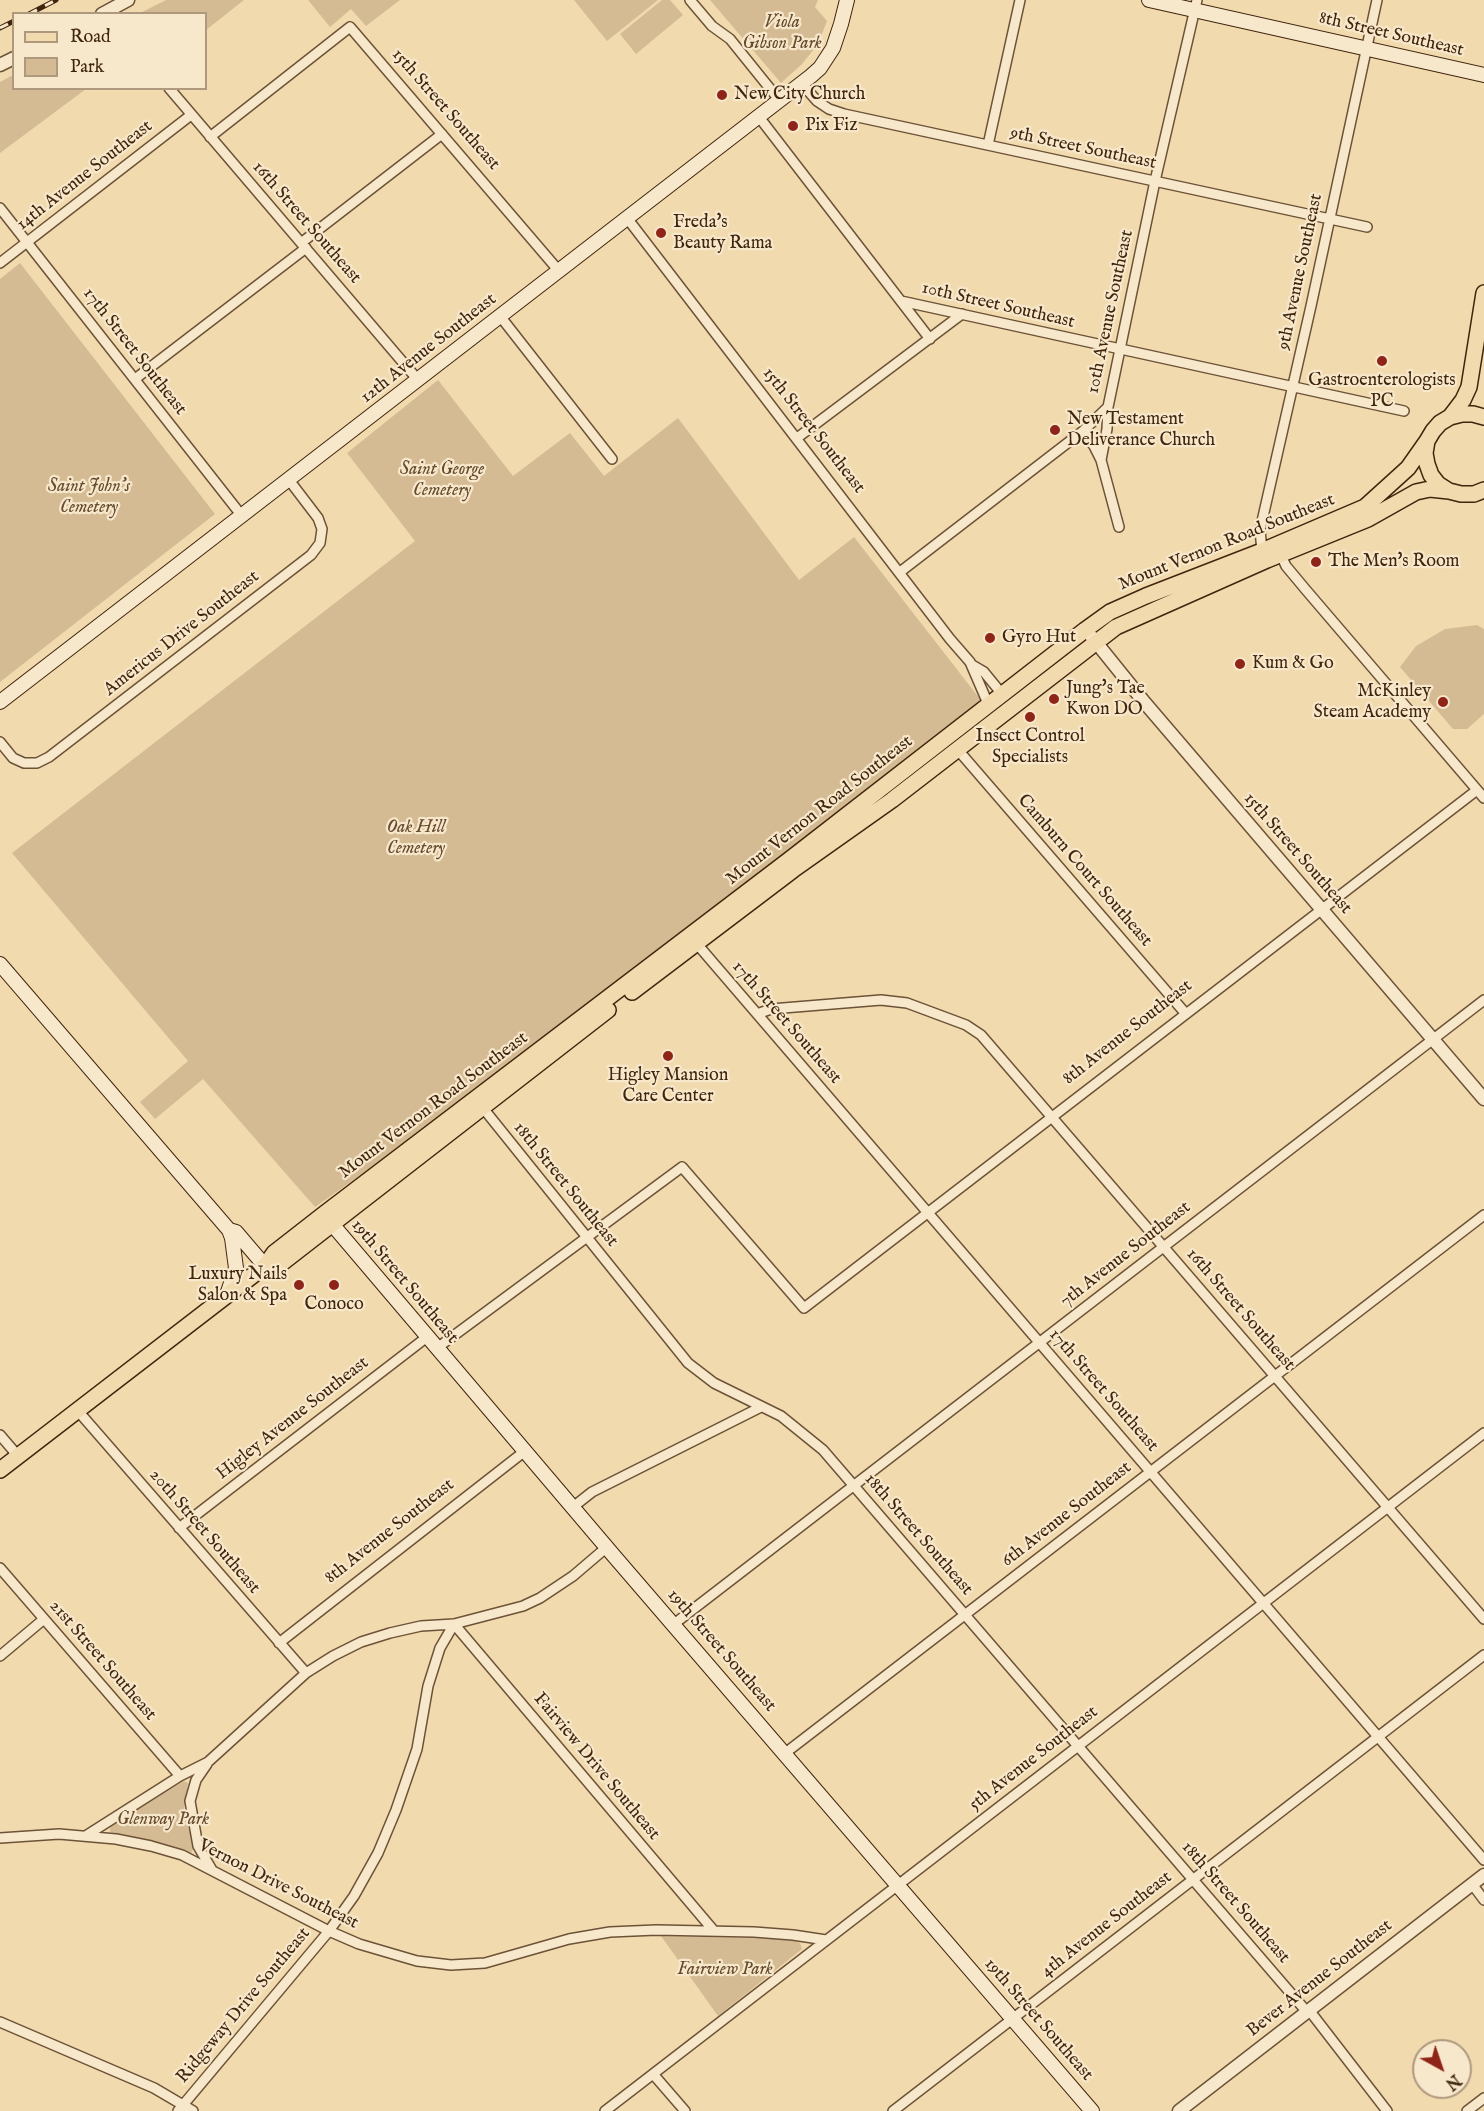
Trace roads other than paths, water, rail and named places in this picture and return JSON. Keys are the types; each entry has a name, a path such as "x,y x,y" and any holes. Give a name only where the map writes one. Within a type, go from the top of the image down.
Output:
{"main road":[{"name":"12th Avenue Southeast","path":"0,702 802,84 820,68 833,48 847,0"},
{"name":"8th Street Southeast","path":"1149,0 1196,5 1484,75"},
{"path":"1450,417 1463,400 1469,387 1484,293"},
{"path":"1450,417 1462,414 1484,417"},
{"name":"Mount Vernon Road Southeast","path":"0,1470 265,1266 282,1263 328,1219 1085,630 1110,612 1146,596 1262,551 1365,507 1408,468 1433,431 1450,417"},
{"path":"1427,441 1425,453 1427,464 1438,484 1449,491 1461,494 1474,494 1484,490"},
{"name":"Mount Vernon Road Southeast","path":"328,1219 483,1108 609,1009 958,750 1116,627 1368,519 1416,492 1430,489 1449,491"},
{"path":"926,774 949,744 992,710 1002,694"},
{"path":"0,964 229,1230 236,1268 227,1296"},
{"name":"19th Street Southeast","path":"328,1219 1092,2111"},
{"path":"229,1230 236,1232 265,1266"}],"street":[{"path":"105,12 128,0"},
{"path":"690,0 712,26 730,39 780,101"},
{"path":"988,145 1020,0"},
{"name":"9th Avenue Southeast","path":"1262,551 1260,530 1377,0"},
{"name":"10th Avenue Southeast","path":"900,572 1083,432 1108,407 1155,181 1196,5"},
{"name":"15th Street Southeast","path":"210,137 350,27 559,271"},
{"name":"9th Street Southeast","path":"802,84 817,101 829,109 844,114 1367,227"},
{"name":"16th Street Southeast","path":"170,90 418,380"},
{"name":"14th Avenue Southeast","path":"0,263 191,115"},
{"name":"10th Street Southeast","path":"759,117 930,339"},
{"path":"135,379 442,134"},
{"name":"17th Street Southeast","path":"0,208 242,516"},
{"name":"15th Street Southeast","path":"627,218 972,665 987,705"},
{"name":"10th Street Southeast","path":"901,301 1404,411"},
{"path":"797,438 962,314"},
{"path":"501,316 612,459"},
{"path":"1101,460 1107,429 1108,407"},
{"path":"1083,432 1101,460 1119,527"},
{"name":"Americus Drive Southeast","path":"0,742 13,758 24,763 37,763 49,757 311,555 320,543 322,529 318,518 289,480"},
{"path":"1281,555 1286,566 1306,590 1484,798"},
{"name":"15th Street Southeast","path":"1085,630 1484,1099"},
{"name":"15th Street Southeast","path":"972,665 984,672 1002,694"},
{"name":"Camburn Court Southeast","path":"958,750 1186,1014"},
{"name":"8th Avenue Southeast","path":"586,1237 682,1167 804,1308 1477,790"},
{"name":"17th Street Southeast","path":"697,944 1484,1860"},
{"name":"16th Street Southeast","path":"757,1014 771,1009 881,1000 907,1003 945,1016 966,1025 981,1035 1484,1619"},
{"name":"7th Avenue Southeast","path":"674,1624 1484,1000"},
{"name":"18th Street Southeast","path":"483,1108 688,1363 714,1383 781,1416 823,1450 1308,2011 1387,2111"},
{"name":"6th Avenue Southeast","path":"784,1754 1484,1215"},
{"path":"437,1348 586,1237"},
{"name":"Higley Avenue Southeast","path":"179,1528 427,1337"},
{"path":"573,1507 592,1492 761,1407"},
{"name":"20th Street Southeast","path":"78,1411 306,1673"},
{"name":"5th Avenue Southeast","path":"605,2111 1484,1433"},
{"path":"0,1435 18,1456"},
{"name":"8th Avenue Southeast","path":"279,1643 525,1451"},
{"path":"212,1870 198,1846 190,1801 196,1780 208,1762 306,1673 361,1642 390,1633 421,1626 453,1624 523,1606 540,1598 573,1576 607,1547"},
{"name":"21st Street Southeast","path":"0,1568 180,1776"},
{"path":"0,1656 44,1619"},
{"name":"Fairview Drive Southeast","path":"453,1624 714,1931"},
{"name":"Ridgeway Drive Southeast","path":"181,2108 328,1931 354,1896 378,1853 396,1810 417,1749 431,1676 440,1648 453,1624"},
{"name":"4th Avenue Southeast","path":"892,2111 1484,1655"},
{"path":"87,1836 180,1776 208,1762"},
{"name":"Vernon Drive Southeast","path":"0,1838 58,1834 116,1839 152,1846 182,1855 328,1931 359,1944 417,1961 451,1965 485,1963 569,1939 610,1932 714,1931 793,1935 826,1940"},
{"name":"Bever Avenue Southeast","path":"1179,2111 1484,1875"},
{"path":"1472,1884 1484,1900"},
{"path":"0,2022 154,2088 181,2108 193,2111"},
{"path":"653,2074 685,2111"},
{"path":"1467,2111 1484,2098"}],"railway":[{"path":"33,12 56,0"},
{"path":"0,28 12,22"}],"place":[{"name":"New City Church","path":"722,95"},
{"name":"Pix Fiz","path":"793,126"},
{"name":"Freda's Beauty Rama","path":"661,233"},
{"name":"Gastroenterologists PC","path":"1382,361"},
{"name":"New Testament Deliverance Church","path":"1055,430"},
{"name":"The Men's Room","path":"1316,562"},
{"name":"Gyro Hut","path":"990,638"},
{"name":"Kum & Go","path":"1240,664"},
{"name":"Jung's Tae Kwon DO","path":"1054,699"},
{"name":"McKinley Steam Academy","path":"1443,702"},
{"name":"Insect Control Specialists","path":"1030,717"},
{"name":"Higley Mansion Care Center","path":"668,1056"},
{"name":"Luxury Nails Salon & Spa","path":"299,1285"},
{"name":"Conoco","path":"334,1285"}],"park label":[{"name":"Viola Gibson Park","path":"782,33"},
{"name":"Saint George Cemetery","path":"442,480"},
{"name":"Saint John's Cemetery","path":"89,497"},
{"name":"Oak Hill Cemetery","path":"416,838"},
{"name":"Glenway Park","path":"163,1820"},
{"name":"Fairview Park","path":"725,1970"}]}
